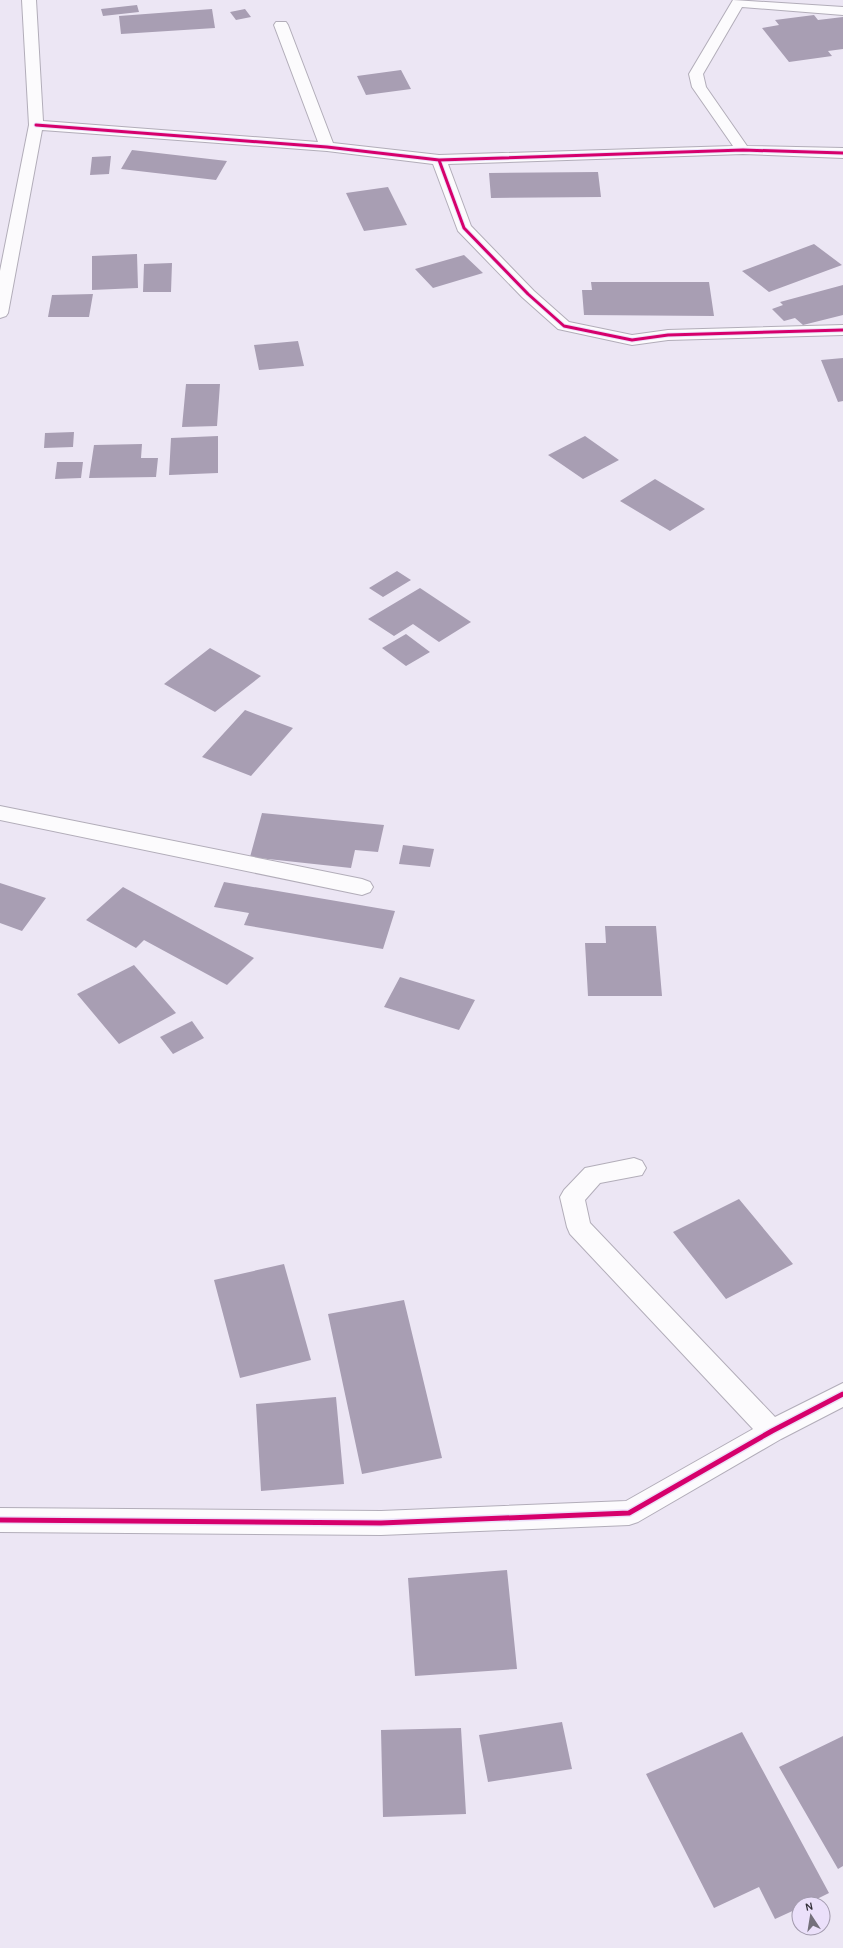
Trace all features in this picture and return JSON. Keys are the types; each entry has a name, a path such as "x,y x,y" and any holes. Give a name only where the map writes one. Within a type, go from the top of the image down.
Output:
{"street":[{"path":"0,313 2,296 36,125 29,0"},
{"path":"743,150 698,88 696,74 740,2 804,10 843,11"},
{"path":"281,25 327,147"},
{"path":"36,125 327,147 440,160 743,150 843,153"},
{"path":"440,160 464,228 528,294 564,326 632,340 668,335 843,330"},
{"path":"0,813 362,887"},
{"path":"634,1168 593,1175 572,1197 578,1227 772,1431"},
{"path":"0,1520 381,1523 629,1513 772,1431 843,1394"}],"building":[{"path":"137,5 139,12 103,16 101,9"},
{"path":"212,9 215,28 121,34 119,16"},
{"path":"245,9 251,17 236,20 230,12"},
{"path":"814,15 818,20 843,17 843,49 828,51 832,56 789,62 762,28 779,25 775,20"},
{"path":"401,70 411,89 366,95 357,76"},
{"path":"132,150 227,161 216,180 121,169"},
{"path":"111,156 109,174 90,175 92,157"},
{"path":"598,172 601,197 491,198 489,173"},
{"path":"388,187 407,225 364,231 346,193"},
{"path":"814,244 842,265 769,292 742,271"},
{"path":"137,254 138,288 92,290 92,256"},
{"path":"464,255 483,273 433,288 415,269"},
{"path":"172,263 171,292 143,292 144,264"},
{"path":"591,282 709,282 714,316 584,315 582,290 592,290"},
{"path":"843,285 843,315 803,325 795,318 784,321 772,309 783,305 780,302"},
{"path":"93,294 89,317 48,317 52,295"},
{"path":"298,341 304,366 259,370 254,345"},
{"path":"843,358 843,401 838,402 821,360"},
{"path":"186,384 220,384 217,426 182,427"},
{"path":"74,432 73,447 44,448 45,433"},
{"path":"218,436 218,473 169,475 171,438"},
{"path":"585,436 619,460 583,479 548,455"},
{"path":"142,444 141,458 158,458 156,477 89,478 94,445"},
{"path":"57,462 83,462 81,478 55,479"},
{"path":"655,479 705,509 670,531 620,501"},
{"path":"397,571 411,580 383,597 369,588"},
{"path":"420,588 471,622 439,642 413,624 394,636 368,619"},
{"path":"406,634 430,652 406,666 382,648"},
{"path":"210,648 261,676 215,712 164,684"},
{"path":"245,710 293,728 251,776 202,757"},
{"path":"262,813 384,825 378,852 355,850 351,868 250,857"},
{"path":"403,845 434,849 430,867 399,864"},
{"path":"224,882 395,911 383,949 244,925 249,913 214,907"},
{"path":"0,883 46,898 22,931 0,923"},
{"path":"123,887 254,958 227,985 144,940 136,948 86,920"},
{"path":"605,926 656,926 662,996 588,996 585,943 606,943"},
{"path":"134,965 176,1013 119,1044 77,994"},
{"path":"400,977 475,1000 459,1030 384,1007"},
{"path":"192,1021 204,1038 173,1054 160,1037"},
{"path":"739,1199 793,1264 726,1299 673,1232"},
{"path":"284,1264 311,1360 240,1378 214,1280"},
{"path":"404,1300 442,1458 362,1474 328,1314"},
{"path":"336,1397 344,1484 261,1491 256,1404"},
{"path":"507,1570 517,1669 415,1676 408,1578"},
{"path":"562,1722 572,1769 488,1782 479,1735"},
{"path":"461,1728 466,1814 383,1817 381,1730"},
{"path":"742,1732 829,1893 823,1896 791,1896 791,1912 775,1919 759,1887 714,1908 646,1774"},
{"path":"843,1736 843,1866 838,1869 779,1767"}],"cycle path":[{"path":"36,125 327,147 439,160 743,150 843,153"},
{"path":"439,160 464,228 528,294 564,326 632,340 668,335 843,330"},
{"path":"0,1520 381,1523 629,1513 772,1431 843,1394"}]}
